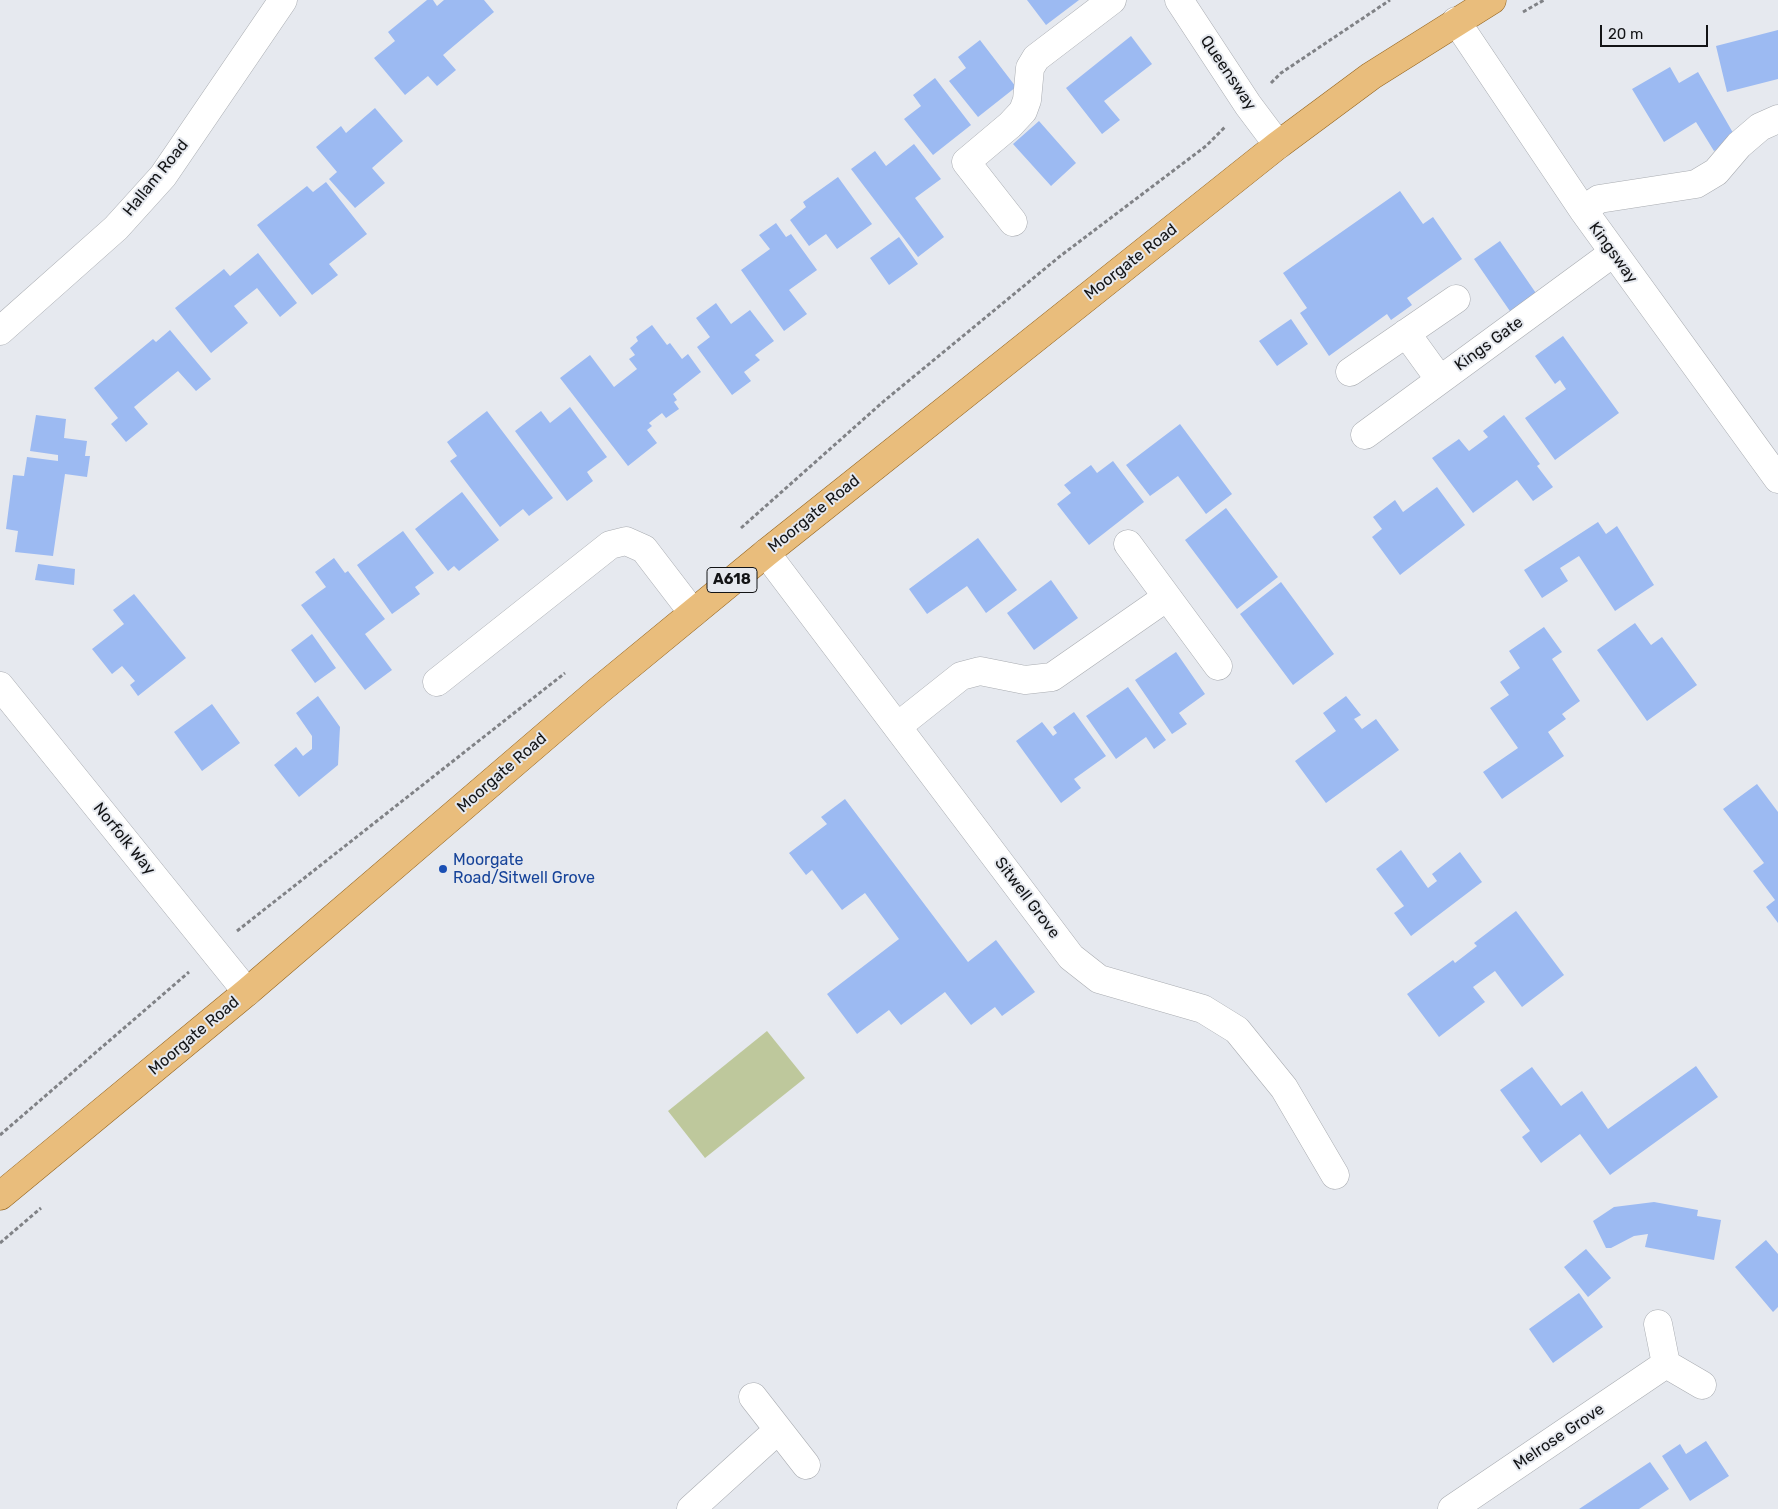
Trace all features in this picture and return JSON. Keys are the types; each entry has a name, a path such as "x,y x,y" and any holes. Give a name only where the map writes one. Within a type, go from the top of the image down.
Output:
{"main road":[{"name":"Moorgate Road","path":"0,1196 247,992 597,692 766,552 1278,145 1371,76 1492,0"}],"street":[{"name":"Hallam Road","path":"0,331 116,228 162,176 283,0"},
{"path":"1014,222 966,162 1010,125 1022,111 1028,100 1030,68 1036,58 1112,0"},
{"name":"Queensway","path":"1179,0 1248,106 1278,145"},
{"name":"Kingsway","path":"1456,21 1613,253 1778,479"},
{"path":"1583,210 1598,199 1696,184 1716,172 1739,145 1760,127 1778,119"},
{"name":"Kings Gate","path":"1365,436 1613,253"},
{"path":"1350,372 1456,299"},
{"path":"1406,333 1440,380"},
{"path":"438,682 610,545 626,540 644,549 693,613"},
{"path":"1128,544 1218,666"},
{"name":"Sitwell Grove","path":"766,552 1071,956 1099,979 1203,1009 1236,1030 1284,1088 1335,1175"},
{"path":"898,726 961,676 980,671 1025,680 1052,677 1167,597"},
{"name":"Norfolk Way","path":"0,686 247,992"},
{"path":"1658,1324 1666,1364 1702,1384"},
{"name":"Melrose Grove","path":"1452,1509 1666,1364"},
{"path":"753,1397 806,1465"},
{"path":"691,1509 778,1430"}],"path":[{"path":"1520,14 1544,0"},
{"path":"0,1243 43,1206"}],"green space":[{"path":"767,1031 805,1078 705,1158 668,1111"}],"building":[{"path":"427,0 433,0 437,6 444,0 484,0 494,12 443,55 456,70 437,86 428,76 405,95 374,58 395,41 388,32"},
{"path":"1027,0 1079,0 1046,25"},
{"path":"1778,30 1778,79 1727,92 1716,46"},
{"path":"1131,36 1152,64 1104,101 1120,120 1102,134 1066,88"},
{"path":"980,40 1016,87 978,117 949,81 966,68 958,57"},
{"path":"1670,67 1679,83 1698,72 1736,138 1714,151 1696,122 1664,142 1632,89"},
{"path":"935,78 971,125 933,155 904,119 921,106 913,95"},
{"path":"375,108 403,141 372,168 385,183 355,208 329,179 337,172 316,147 341,126 346,133"},
{"path":"1039,121 1076,163 1051,186 1013,144"},
{"path":"914,144 941,179 915,198 944,237 918,257 851,169 875,151 886,166"},
{"path":"838,177 872,224 837,249 826,234 809,246 790,220 806,207 803,202"},
{"path":"326,182 367,234 329,264 338,275 312,295 257,225 307,186 313,192"},
{"path":"1400,191 1423,224 1433,217 1462,259 1407,298 1412,305 1391,320 1387,314 1329,356 1300,313 1307,308 1283,273"},
{"path":"776,223 786,237 791,234 817,270 789,290 807,314 784,331 741,270 770,249 759,235"},
{"path":"899,237 918,264 889,285 870,258"},
{"path":"1500,241 1540,299 1514,317 1474,259"},
{"path":"258,253 297,303 280,317 257,288 234,306 248,323 211,353 175,308 224,269 230,276"},
{"path":"716,303 731,324 750,310 774,341 755,355 760,360 744,372 751,381 732,395 697,347 710,337 696,318"},
{"path":"1291,319 1308,344 1277,366 1259,341"},
{"path":"652,325 667,345 670,343 682,359 688,354 701,372 673,394 677,400 674,402 679,409 666,418 662,413 649,423 652,426 647,430 657,443 628,466 560,378 590,355 614,387 637,369 629,359 635,355 630,348 638,341 636,337"},
{"path":"170,330 211,379 196,391 178,371 134,407 148,424 126,442 111,424 118,418 94,388 153,339 156,342"},
{"path":"1563,336 1619,413 1555,460 1525,418 1566,389 1560,380 1555,384 1535,356"},
{"path":"570,407 607,457 587,472 593,481 567,501 515,431 541,411 550,423"},
{"path":"487,411 553,498 529,516 523,509 500,527 450,461 457,456 447,442"},
{"path":"36,415 66,419 64,438 87,441 85,456 90,456 87,477 65,474 53,556 15,552 18,531 6,529 13,475 24,476 27,457 58,461 58,455 30,451"},
{"path":"1504,415 1540,464 1537,466 1553,487 1533,501 1517,480 1473,513 1432,458 1459,439 1469,451 1488,437 1483,431"},
{"path":"1180,424 1232,494 1206,514 1178,476 1150,496 1126,465"},
{"path":"1113,461 1144,502 1089,545 1057,504 1071,493 1064,485 1091,465 1097,473"},
{"path":"1437,487 1465,525 1400,575 1372,537 1382,529 1373,517 1395,500 1403,512"},
{"path":"462,492 499,540 459,571 454,566 448,571 415,529"},
{"path":"1226,508 1278,577 1237,609 1185,540"},
{"path":"1598,522 1606,534 1617,526 1654,585 1615,611 1579,556 1560,568 1568,581 1542,598 1524,570"},
{"path":"403,531 434,573 415,587 420,594 392,614 357,565"},
{"path":"978,538 1017,590 986,613 967,586 927,614 909,589"},
{"path":"334,558 345,573 348,571 385,619 365,634 392,670 365,690 301,605 326,587 315,572"},
{"path":"38,564 75,569 74,585 35,580"},
{"path":"1051,580 1078,618 1034,650 1007,613"},
{"path":"1281,582 1334,654 1293,685 1240,614"},
{"path":"134,594 186,658 138,696 130,685 135,681 122,666 112,674 92,649 124,624 113,610"},
{"path":"1635,623 1651,645 1662,637 1697,685 1647,721 1597,650"},
{"path":"1544,627 1562,652 1552,659 1580,701 1562,714 1566,719 1548,732 1564,756 1502,799 1483,772 1518,748 1490,708 1509,695 1500,682 1520,668 1509,651"},
{"path":"312,634 336,668 315,683 291,650"},
{"path":"1176,652 1205,694 1179,713 1187,724 1172,734 1135,680"},
{"path":"1128,687 1166,740 1154,749 1146,737 1116,759 1086,716"},
{"path":"318,696 340,727 338,765 299,797 274,765 296,747 303,756 312,749 312,736 296,713"},
{"path":"1346,696 1361,715 1354,719 1362,729 1376,719 1399,750 1326,803 1295,761 1336,731 1323,713"},
{"path":"212,704 240,743 202,771 174,732"},
{"path":"1074,712 1106,756 1074,779 1081,788 1061,803 1016,741 1042,722 1053,736 1057,733 1053,727"},
{"path":"1757,784 1778,812 1778,923 1766,907 1775,900 1753,871 1764,863 1723,809"},
{"path":"845,799 968,962 996,940 1035,992 1002,1016 995,1007 971,1025 945,992 901,1025 889,1010 857,1034 827,994 899,939 865,893 842,910 812,870 806,875 789,853 827,824 821,817"},
{"path":"1401,850 1428,888 1437,881 1432,874 1460,852 1482,882 1411,936 1394,913 1404,906 1376,869"},
{"path":"1516,911 1564,975 1522,1007 1495,971 1473,987 1485,1002 1439,1037 1407,994 1453,960 1455,963 1477,946 1474,943"},
{"path":"1696,1066 1718,1097 1610,1175 1580,1134 1541,1163 1522,1137 1530,1131 1500,1090 1532,1067 1561,1106 1582,1091 1608,1129"},
{"path":"1654,1202 1698,1210 1697,1216 1721,1220 1714,1260 1645,1247 1648,1234 1634,1236 1611,1248 1606,1248 1593,1221 1614,1207"},
{"path":"1766,1240 1778,1254 1778,1307 1773,1312 1735,1267"},
{"path":"1586,1249 1611,1278 1588,1297 1564,1267"},
{"path":"1579,1293 1603,1327 1553,1363 1529,1329"},
{"path":"1706,1441 1729,1476 1690,1501 1662,1456 1680,1444 1686,1454"},
{"path":"1650,1462 1669,1489 1639,1509 1579,1509"}],"place":[{"name":"Moorgate Road/Sitwell Grove","path":"443,869"}]}
